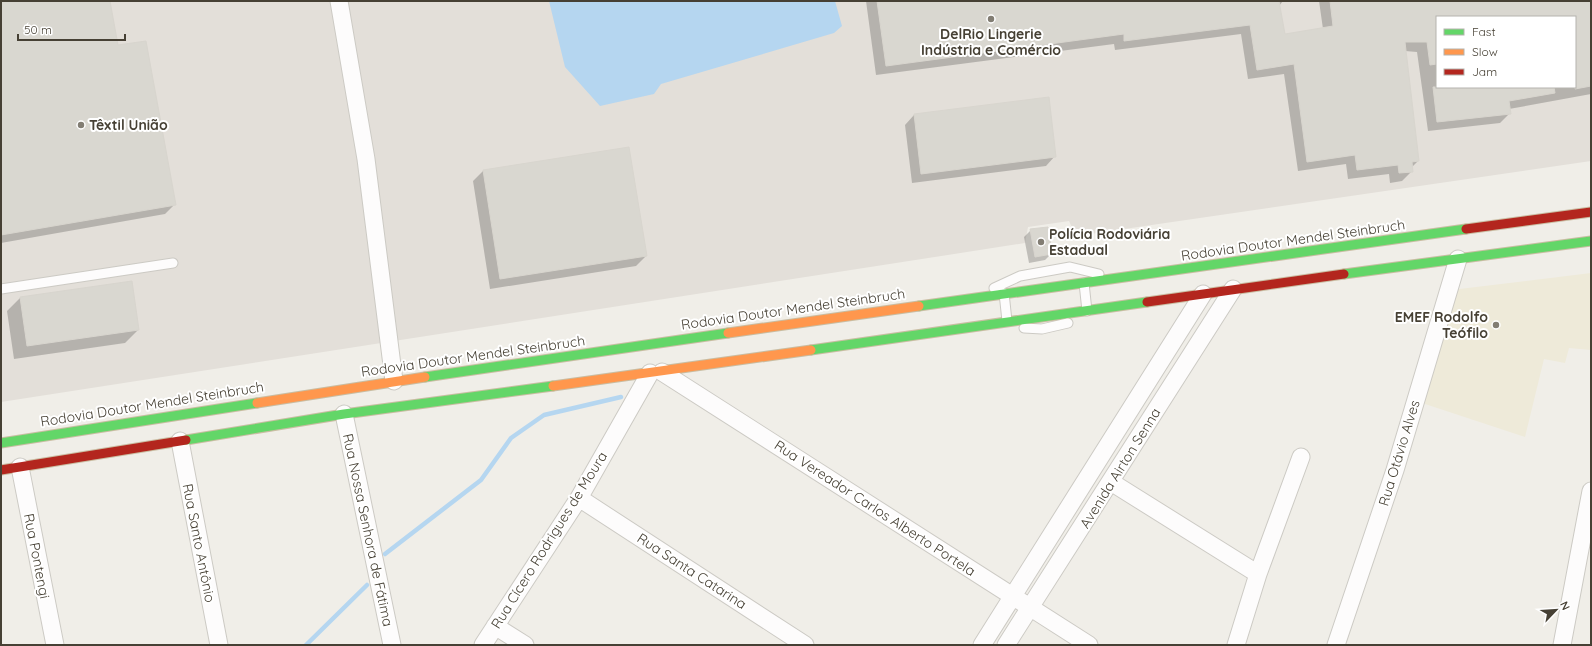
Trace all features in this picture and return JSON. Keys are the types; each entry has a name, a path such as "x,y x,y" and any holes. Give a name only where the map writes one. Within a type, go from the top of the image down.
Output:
{"highway":[{"name":"Rodovia Doutor Mendel Steinbruch","path":"1,443 394,381 1004,293 1591,212"},
{"path":"1,470 344,414 656,372 1233,289 1591,241"}],"street":[{"path":"339,1 366,159 394,381"},
{"name":"Rua Otávio Alves","path":"1336,645 1395,470 1458,259"},
{"name":"Avenida Airton Senna","path":"1006,645 1233,289"},
{"name":"Avenida Airton Senna","path":"982,645 1203,294"},
{"name":"Rua Cícero Rodrigues de Moura","path":"483,645 579,498 656,372"},
{"name":"Rua Vereador Carlos Alberto Portela","path":"656,372 1089,645"},
{"name":"Rua Nossa Senhora de Fátima","path":"344,414 392,645"},
{"name":"Rua Santo Antônio","path":"180,441 219,645"},
{"path":"1236,645 1258,574 1301,457"},
{"name":"Rua Pontengi","path":"20,467 55,645"},
{"path":"1111,482 1258,574"},
{"path":"1562,645 1591,491"},
{"path":"1076,496 1095,507"},
{"name":"Rua Santa Catarina","path":"579,498 805,645"},
{"path":"495,626 525,645"}],"lane":[{"path":"1,289 173,263"},
{"path":"976,298 1020,276 1070,267 1114,279"},
{"path":"1084,283 1088,310"},
{"path":"1004,293 1006,322"}],"shaded area":[{"path":"1,1 1591,1 1591,161 1076,236 1069,221 1028,227 1025,243 1,402"},
{"name":"EMEF Rodolfo Teófilo","path":"1591,273 1591,350 1569,348 1565,363 1544,359 1525,437 1419,402 1451,290"}],"water":[{"path":"549,1 835,1 842,26 834,33 661,84 654,94 600,106 565,67"}],"building":[{"name":"Têxtil União","path":"1,1 110,1 118,45 146,41 176,205 1,235"},
{"path":"877,1 1279,1 1285,34 1333,26 1330,1 1591,1 1591,86 1575,89 1576,16 1436,16 1436,64 1430,65 1427,42 1405,42 1419,161 1412,162 1413,172 1399,173 1398,165 1357,170 1355,155 1307,162 1294,64 1257,70 1250,25 1124,41 1124,34 886,66"},
{"path":"1433,87 1554,88 1555,93 1509,101 1511,114 1437,122"},
{"name":"DelRio Lingerie Indústria e Comércio","path":"1049,97 1056,157 921,174 914,114"},
{"path":"629,147 647,256 500,279 483,170"},
{"name":"Polícia Rodoviária Estadual","path":"1048,227 1052,254 1035,257 1030,229"},
{"path":"132,281 139,330 27,346 20,297"}],"waterway":[{"path":"385,554 481,480 511,438 544,415 621,397"},
{"path":"306,645 367,585"}],"traffic: fast":[{"path":"919,306 1466,229"},
{"path":"1344,274 1591,241"},
{"path":"811,350 1147,302"},
{"path":"425,377 728,333"},
{"path":"186,440 344,414 553,386"},
{"path":"1,443 257,403"}],"traffic: slow":[{"path":"728,333 919,306"},
{"path":"553,386 811,350"},
{"path":"257,403 425,377"}],"traffic: jam":[{"path":"1466,229 1591,212"},
{"path":"1147,302 1344,274"},
{"path":"1,470 186,440"}],"place":[{"name":"DelRio Lingerie Indústria e Comércio","path":"991,19"},
{"name":"Têxtil União","path":"81,125"},
{"name":"Polícia Rodoviária Estadual","path":"1041,242"},
{"name":"EMEF Rodolfo Teófilo","path":"1496,325"}]}
